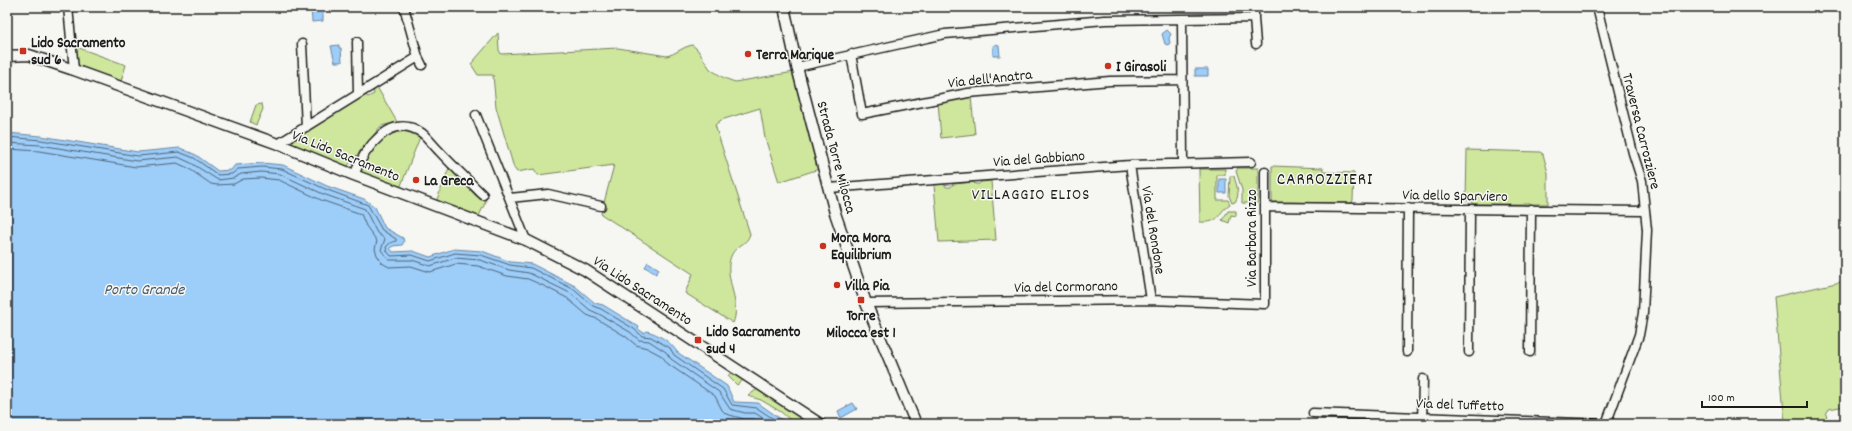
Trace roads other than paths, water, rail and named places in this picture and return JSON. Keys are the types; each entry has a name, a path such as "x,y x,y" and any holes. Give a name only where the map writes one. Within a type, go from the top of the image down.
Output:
{"street":[{"path":"68,7 74,70"},
{"path":"278,144 358,94 420,61 404,7"},
{"name":"Strada Torre Milocca","path":"784,7 797,67 836,213 866,303 916,424"},
{"path":"1254,7 1256,44"},
{"name":"Traversa Carrozziere","path":"1597,7 1633,153 1642,181 1647,230 1646,274 1643,313 1639,335 1606,424"},
{"path":"797,67 945,34 1105,20 1254,18"},
{"path":"1182,19 1183,163"},
{"path":"357,42 358,94"},
{"path":"302,44 306,127"},
{"name":"Via dell'Anatra","path":"851,54 862,114 968,92 1110,81 1182,80"},
{"name":"Via Lido Sacramento","path":"7,56 29,55 74,70 278,144 354,176 526,240 585,270 820,424"},
{"path":"476,115 526,240"},
{"path":"354,176 359,162 380,136 389,129 405,127 421,133 482,195"},
{"name":"Via del Gabbiano","path":"829,188 1130,165 1251,162"},
{"name":"Via del Rondone","path":"1130,165 1151,300"},
{"name":"Via Barbara Rizzo","path":"1265,172 1265,304"},
{"path":"510,198 548,194 601,206"},
{"name":"Via dello Sparviero","path":"1265,207 1645,211"},
{"path":"1407,352 1408,208"},
{"path":"1469,352 1470,209"},
{"path":"1530,352 1531,209"},
{"name":"Via del Cormorano","path":"866,303 1151,300 1265,304"},
{"path":"1422,420 1423,379"},
{"name":"Via del Tuffetto","path":"1313,412 1422,420 1606,424"}],"water":[{"path":"311,7 323,7 323,21 312,22"},
{"path":"1167,30 1171,34 1169,38 1170,43 1168,45 1165,44 1162,34"},
{"path":"996,44 999,45 1000,56 993,56 993,46"},
{"path":"339,45 339,48 341,48 342,62 335,62 331,46"},
{"path":"1195,69 1208,69 1208,76 1195,76"},
{"name":"Porto Grande","path":"7,133 41,136 138,152 180,148 196,155 218,171 231,170 235,165 262,163 283,165 327,186 364,199 375,207 385,228 403,238 404,242 402,245 393,246 390,248 393,252 413,251 430,257 454,249 482,251 511,262 532,264 575,286 595,303 603,305 639,327 638,329 644,333 647,331 664,339 677,352 727,386 734,402 758,403 788,424 7,424"},
{"path":"1219,179 1226,179 1226,193 1219,193"},
{"path":"648,262 659,269 656,274 645,267"},
{"path":"853,403 857,409 841,418 838,411"}],"place":[{"name":"Lido Sacramento sud 6","path":"23,51"},
{"name":"Terra Marique","path":"748,54"},
{"name":"I Girasoli","path":"1108,66"},
{"name":"La Greca","path":"416,180"},
{"name":"Mora Mora Equilibrium","path":"823,246"},
{"name":"Villa Pia","path":"837,285"},
{"name":"Torre Milocca est 1","path":"861,300"},
{"name":"Lido Sacramento sud 4","path":"698,340"}],"district":[{"name":"CARROZZIERI","path":"1325,178"},
{"name":"VILLAGGIO ELIOS","path":"1031,193"}]}
